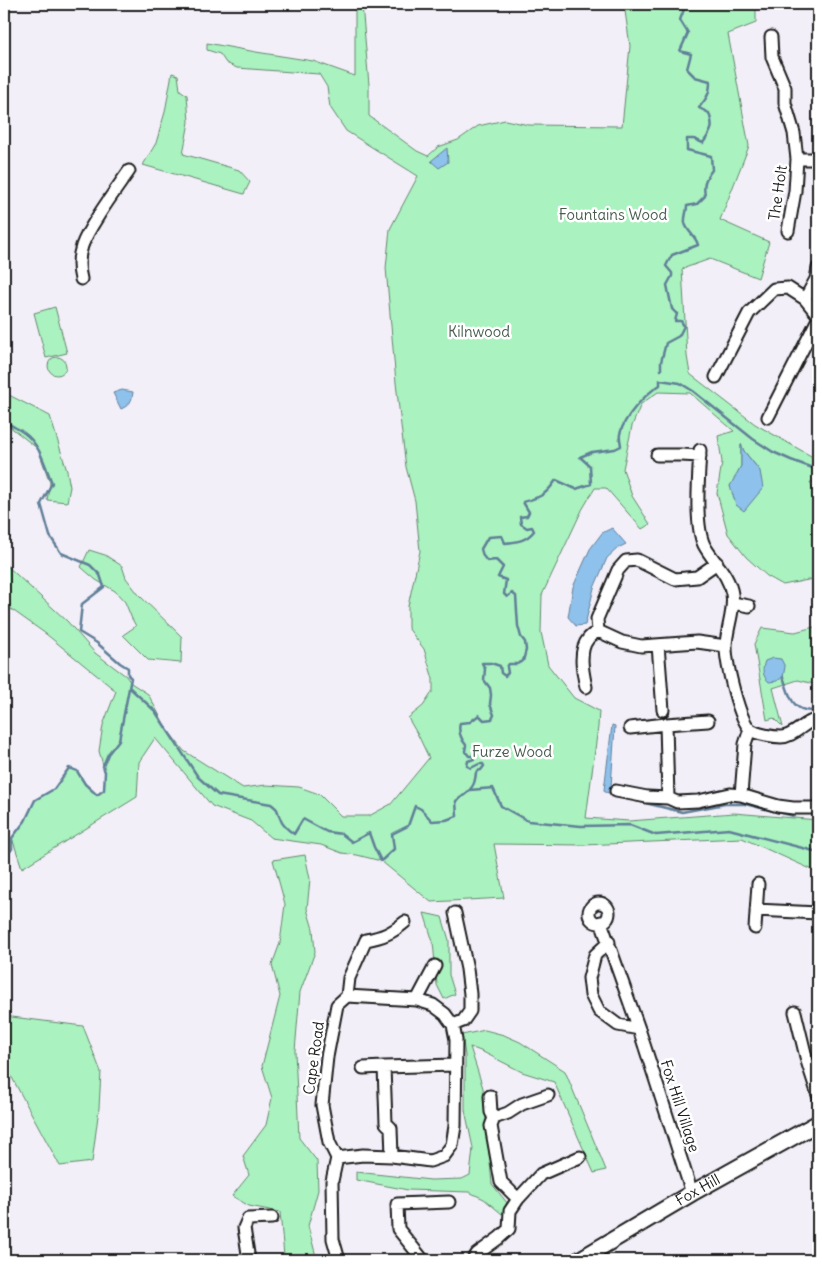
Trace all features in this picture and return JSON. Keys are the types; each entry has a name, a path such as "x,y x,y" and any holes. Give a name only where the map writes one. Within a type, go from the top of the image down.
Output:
{"main road":[{"name":"Fox Hill","path":"579,1260 692,1193 818,1123"}],"street":[{"name":"The Holt","path":"771,37 772,58 785,88 785,103 794,133 797,159 795,190 788,230"},
{"name":"The Holt","path":"797,159 818,159"},
{"path":"81,279 78,269 80,250 85,235 129,171"},
{"path":"805,299 816,280 818,268"},
{"path":"716,377 749,313 774,289 788,288 805,299 818,315"},
{"path":"768,417 818,320"},
{"path":"657,455 700,453 699,530 704,544 728,579 732,593 733,602 726,646 728,670 744,720 750,729 759,734 781,737 818,719"},
{"path":"598,631 596,619 618,570 626,561 637,560 674,579 697,577 717,563"},
{"path":"733,602 749,606"},
{"path":"598,631 622,642 641,646 697,642 726,646"},
{"path":"586,687 582,654 587,639 598,631"},
{"path":"658,645 663,710"},
{"path":"630,728 708,721"},
{"path":"666,724 668,798"},
{"path":"741,794 745,744 750,729"},
{"path":"616,791 647,797 668,798 677,802 698,801 730,794 741,794 778,806 816,808"},
{"path":"755,928 758,884"},
{"path":"756,910 818,913"},
{"path":"453,1025 463,1021 470,1011 467,969 455,913"},
{"name":"Cape Road","path":"337,1158 329,1142 322,1105 327,1057 337,1005 347,996 350,978 366,940 381,937 405,922"},
{"name":"Fox Hill Village","path":"602,922 692,1193"},
{"path":"609,942 595,955 589,978 591,995 599,1011 618,1025 639,1029"},
{"path":"417,1000 435,966"},
{"path":"339,1260 333,1239 332,1181 337,1158 363,1155 392,1156 430,1161 444,1156 452,1145 455,1126 456,1040 453,1025 445,1014 433,1005 417,1000 347,996"},
{"path":"795,1012 807,1061 818,1095"},
{"path":"363,1068 455,1065"},
{"path":"384,1067 386,1123 390,1128 392,1156"},
{"path":"494,1118 508,1113 522,1104 548,1095"},
{"path":"490,1096 491,1112 494,1118 491,1126 501,1182 518,1200"},
{"path":"473,1260 477,1254 500,1238 509,1229 510,1211 541,1174 580,1157"},
{"path":"423,1260 398,1229 397,1204 449,1202"},
{"path":"249,1260 244,1228 248,1219 272,1218"}],"green space":[{"path":"355,4 362,4 369,85 369,116 417,151 428,156 438,147 458,140 478,126 505,120 529,125 622,126 630,46 624,4 756,4 756,23 728,34 749,146 720,220 769,242 758,278 710,259 682,269 687,356 690,374 755,424 818,459 818,482 810,482 818,500 818,578 783,585 767,576 746,557 728,534 717,493 722,462 718,436 734,431 690,393 658,392 641,404 632,426 623,469 632,496 650,524 642,529 606,488 595,488 582,510 542,595 541,632 548,665 574,698 599,711 586,818 629,821 734,813 818,820 818,869 815,871 742,838 584,845 494,844 504,898 431,902 381,861 342,853 321,845 271,838 251,821 212,806 155,738 139,762 137,797 22,868 12,838 25,821 35,800 54,789 69,768 77,771 85,784 97,795 104,790 105,772 99,751 103,725 116,691 46,634 4,604 4,563 67,621 95,653 126,676 131,683 148,694 167,729 184,751 243,788 266,785 299,787 319,794 341,816 369,816 391,804 429,758 408,718 423,706 433,691 433,679 424,649 408,628 408,606 420,551 415,501 404,451 386,268 390,229 418,176 346,131 330,107 327,87 319,74 237,68 226,63 220,54 207,50 207,43 313,61 355,76","holes":["741,445 760,471 730,487 741,466"]},
{"path":"172,73 178,75 180,90 187,95 189,122 183,154 239,170 250,182 244,194 143,165 156,143 165,112"},
{"path":"55,307 67,353 46,358 34,313"},
{"path":"57,357 63,360 66,366 63,372 57,375 51,372 48,366 51,360"},
{"path":"7,394 50,416 67,471 70,487 67,502 47,500 50,483 38,449 4,422 4,398"},
{"path":"89,550 105,555 122,566 126,578 139,595 182,637 181,663 148,660 123,635 136,626 125,602 115,591 96,580 81,567"},
{"path":"818,626 818,685 798,680 773,688 783,727 774,718 767,720 754,644 762,628 795,632"},
{"path":"305,855 310,879 307,909 313,929 315,952 300,992 295,1051 299,1138 317,1161 318,1190 308,1226 317,1260 296,1260 295,1255 284,1256 280,1212 249,1206 232,1196 249,1175 243,1156 266,1125 272,1098 262,1066 280,996 272,965 280,943 285,904 273,860"},
{"path":"424,913 442,917 449,940 449,975 455,994 444,999 437,985 433,942"},
{"path":"4,1016 83,1026 101,1072 99,1108 92,1162 60,1166 4,1063"},
{"path":"485,1030 520,1042 565,1071 606,1170 594,1173 554,1082 522,1072 470,1047 483,1088 492,1184 508,1204 502,1214 484,1199 469,1192 408,1190 356,1180 356,1172 431,1180 462,1179 470,1175 473,1148 465,1110 465,1056 462,1035"}],"water":[{"path":"447,148 448,162 439,168 431,161"},
{"path":"122,390 133,392 130,402 121,409 113,393"},
{"path":"741,444 744,451 760,471 763,488 744,511 736,505 730,486 741,466"},
{"path":"612,528 626,544 618,548 607,558 594,588 585,625 576,626 568,617 573,587 590,549 602,533"},
{"path":"773,658 781,659 785,667 783,677 777,681 769,682 764,675 763,667 765,661"},
{"path":"612,725 615,726 609,793 604,790"}],"waterway":[{"path":"661,370 666,343 679,336 684,326 681,321 675,321 677,314 672,309 667,285 672,273 666,266 672,255 698,245 685,223 687,206 697,204 705,196 705,182 712,170 711,156 687,150 687,139 694,139 703,143 712,126 709,113 699,108 708,94 710,81 695,77 687,69 691,54 680,51 688,33 680,20 686,4"},
{"path":"130,688 155,711 198,777 218,795 271,804 277,809 281,821 287,829 294,834 303,819 327,832 342,834 352,842 369,833 381,861 394,849 392,834 408,826 415,806 421,809 432,821 446,820 457,816 456,801 470,789 474,783 477,771 481,770 484,766 483,764 471,768 467,766 468,761 474,759 473,756 469,756 465,751 466,745 460,735 460,723 470,722 479,715 484,720 492,719 494,715 490,704 490,688 484,680 485,669 482,663 500,666 501,673 505,676 508,673 507,667 509,664 517,664 523,661 526,650 525,642 521,637 518,626 516,596 512,593 507,597 504,594 506,580 498,577 503,567 496,560 487,561 481,549 488,537 502,536 505,543 513,542 524,539 534,531 532,527 527,528 521,524 520,517 527,516 529,512 523,502 543,495 556,480 576,489 591,484 590,466 580,457 592,452 615,449 621,446 620,434 630,413 660,385 660,380 680,383 773,452 818,470"},
{"path":"4,420 22,431 34,443 52,483 41,504 50,536 61,553 90,565 100,575 104,587 82,604 79,632 97,643 128,668 128,675 131,678 119,740 108,754 103,766 105,772 104,790 97,795 85,784 77,771 69,768 54,789 35,800 25,821 12,838 12,849 7,855 4,854"},
{"path":"783,677 790,697 796,705 805,710 818,711"},
{"path":"470,790 493,788 501,806 528,821 581,826 630,825 656,835 729,829 818,852"},
{"path":"629,799 682,812 725,804 745,804 794,816"}],"park label":[{"name":"Fountains Wood","path":"613,215"},
{"name":"Kilnwood","path":"479,332"},
{"name":"Furze Wood","path":"512,752"}]}
